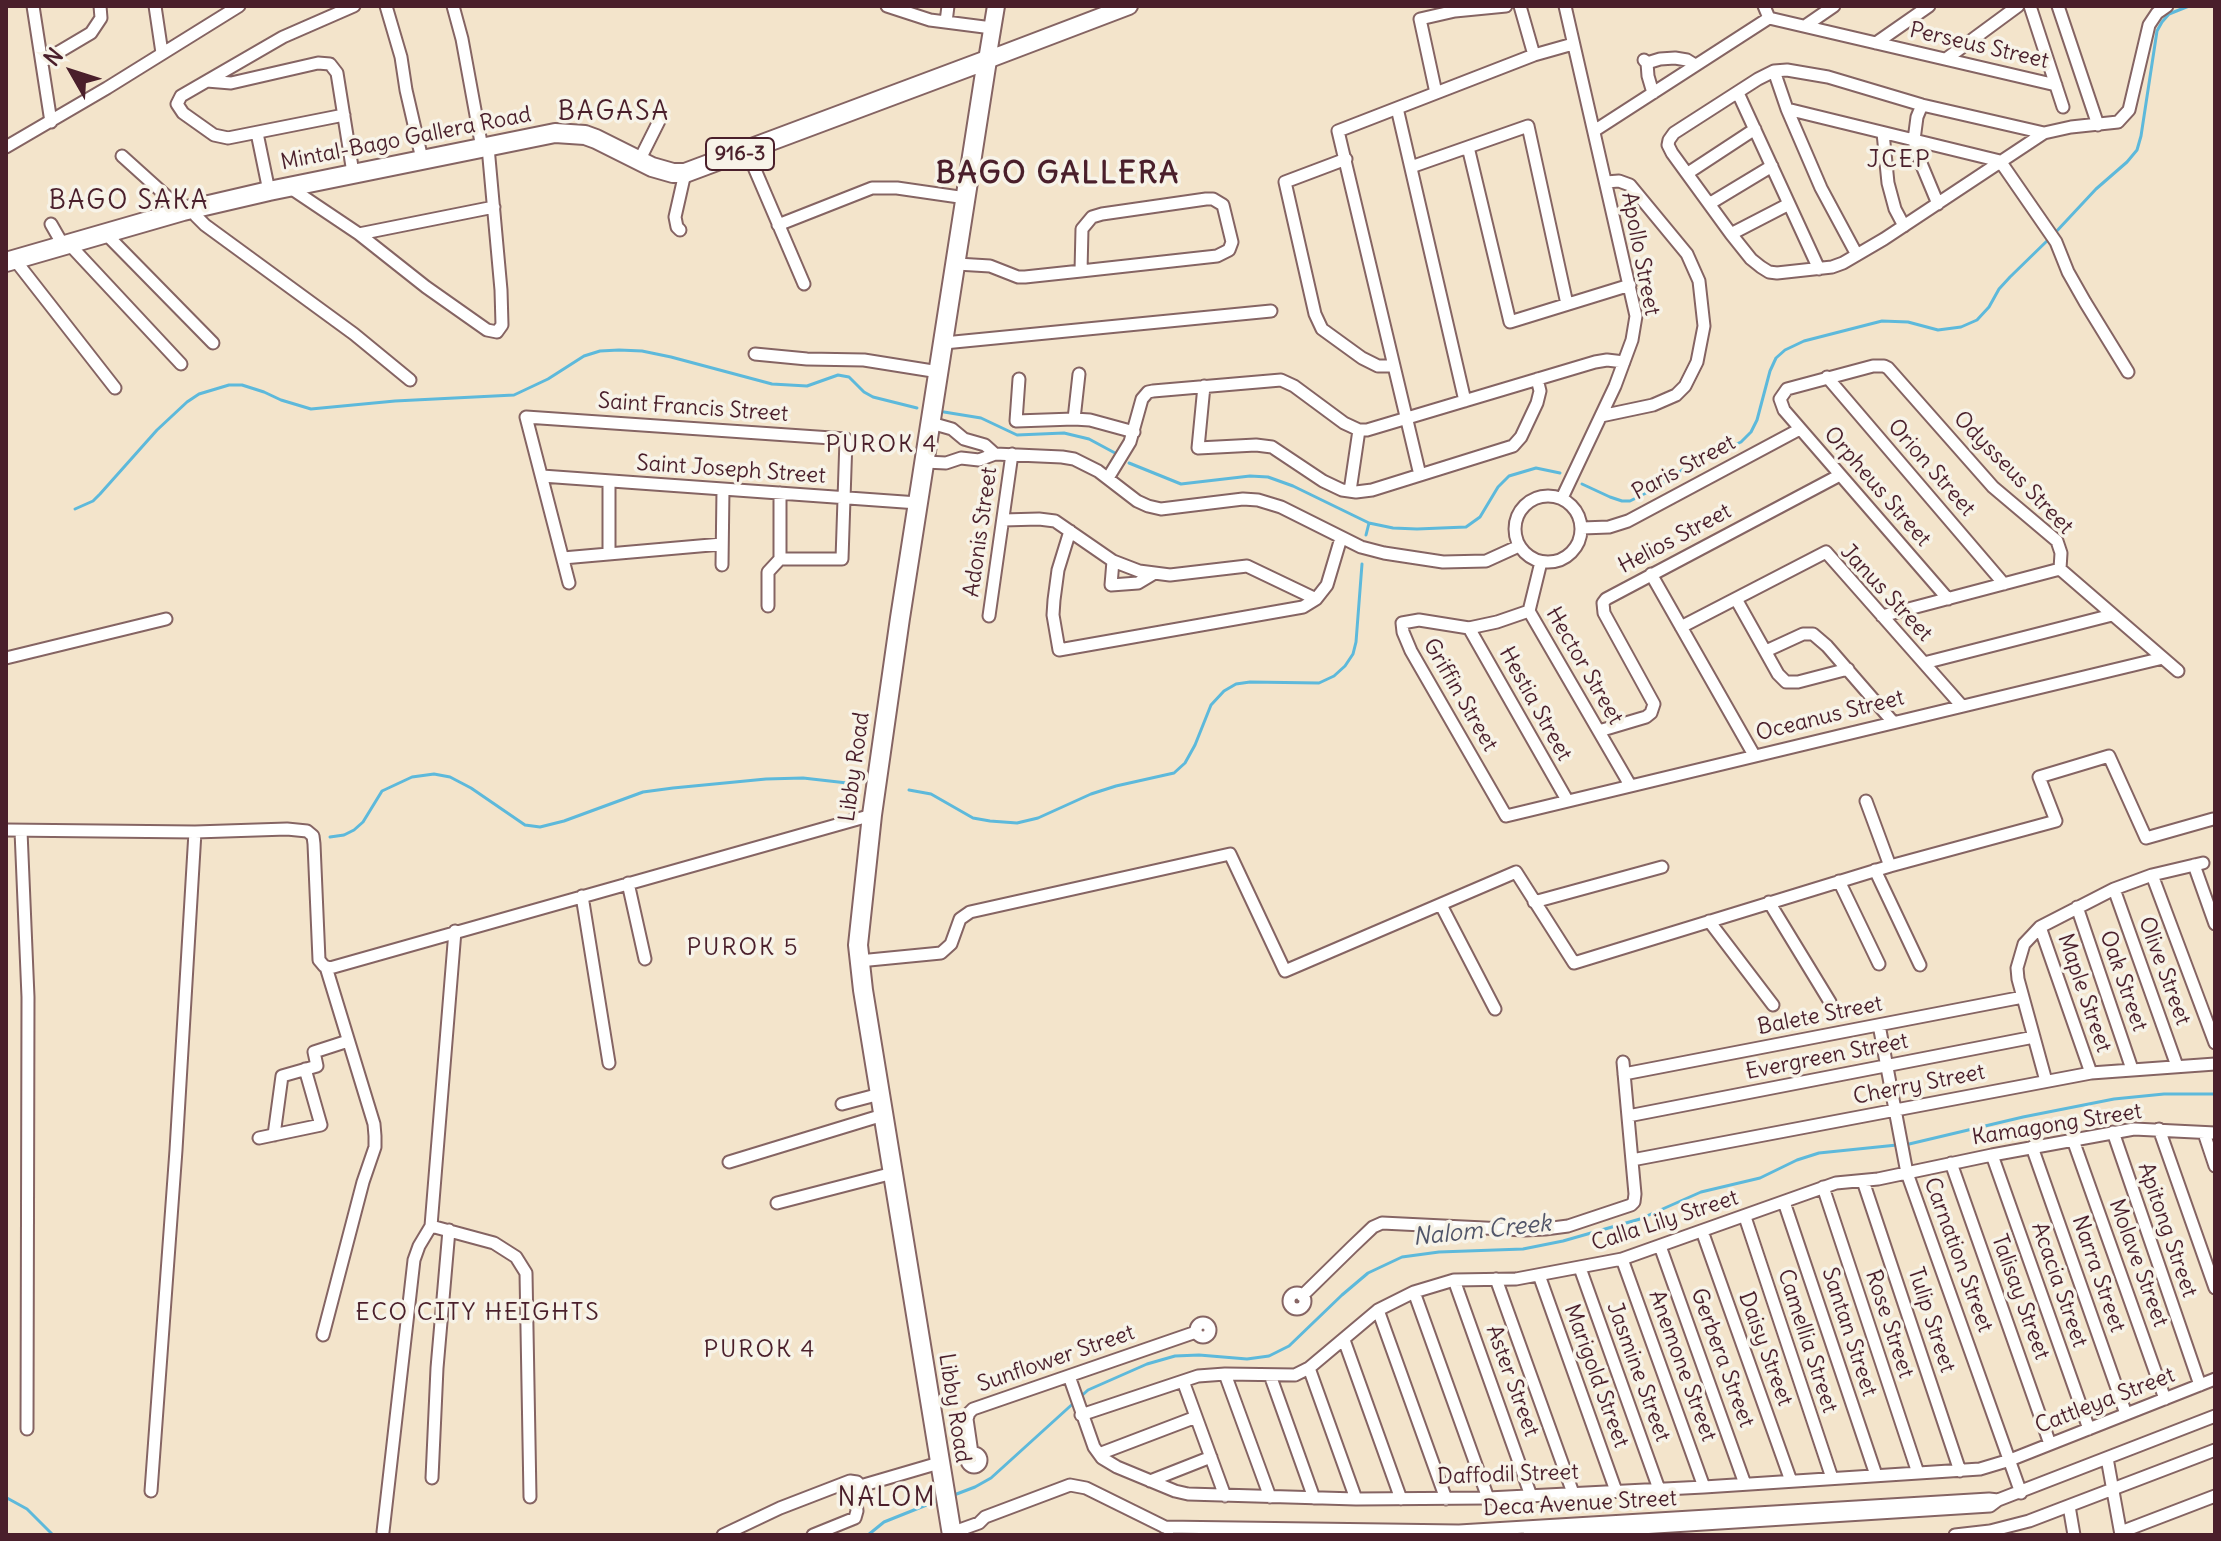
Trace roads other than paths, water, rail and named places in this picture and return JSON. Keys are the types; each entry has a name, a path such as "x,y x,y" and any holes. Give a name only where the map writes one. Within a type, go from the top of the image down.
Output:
{"main road":[{"name":"Libby Road","path":"951,1531 859,961 859,922 918,503 996,6"},
{"path":"987,60 1129,6"},
{"name":"916-3","path":"685,173 987,60"},
{"name":"Mintal-Bago Gallera Road","path":"11,261 188,210 289,186 555,133 596,139 663,171 685,173"}],"street":[{"path":"33,6 51,122"},
{"path":"42,62 91,33 101,18 100,6"},
{"path":"155,6 162,53"},
{"path":"214,6 216,19"},
{"path":"6,147 239,6"},
{"path":"344,115 221,138 178,109 178,99 283,37 354,6"},
{"path":"386,6 401,57 422,159"},
{"path":"289,186 487,330 497,332 502,325 494,207 485,147 453,6"},
{"path":"887,6 946,22 992,28"},
{"path":"946,22 948,6"},
{"path":"1436,93 1420,19 1455,11 1506,6"},
{"path":"1520,6 1534,55"},
{"name":"Apollo Street","path":"1562,498 1624,362 1636,316 1565,6"},
{"path":"1805,26 1834,6"},
{"path":"1876,43 1929,6"},
{"path":"1946,59 2018,6"},
{"path":"2030,6 2063,107"},
{"path":"2058,6 2098,125"},
{"path":"2044,133 1922,105 1828,77 1787,70 1774,71 1681,128 1668,145 1731,234 1751,259 1769,272 1819,269 1843,263 2044,133 2118,122 2129,110 2149,25 2157,13 2167,6"},
{"name":"Perseus Street","path":"1594,131 1695,65 1766,12 1805,26 2056,85"},
{"path":"1420,475 1338,131 1534,55 1573,44"},
{"path":"1653,93 1645,61 1675,58 1695,65"},
{"path":"206,81 245,81 326,63 334,67 353,173"},
{"path":"1774,71 1821,188 1857,255"},
{"path":"1738,93 1819,269"},
{"path":"1922,105 1914,140 1938,204"},
{"path":"1397,108 1465,401"},
{"path":"1787,109 2000,161 2056,242 2068,272 2128,372"},
{"path":"639,161 661,117"},
{"path":"1411,167 1528,126 1567,304"},
{"path":"1688,173 1755,129"},
{"path":"257,133 269,191"},
{"path":"1883,133 1888,183 1895,209 1904,226"},
{"path":"1468,147 1510,322 1630,285"},
{"path":"747,151 804,284"},
{"path":"122,156 205,225 354,334 410,380"},
{"path":"1346,159 1285,182 1317,320 1326,333 1371,363 1385,368 1393,366"},
{"path":"1709,204 1772,166"},
{"path":"680,230 675,217 685,173"},
{"path":"1601,416 1653,405 1676,395 1685,386 1697,362 1704,326 1699,281 1687,254 1630,185 1619,181 1606,182"},
{"path":"778,225 872,188 897,188 966,198"},
{"path":"957,264 990,266 1025,277 1081,271 1217,256 1229,250 1232,242 1223,205 1206,199 1092,217 1082,229 1081,271"},
{"path":"1731,234 1789,204"},
{"path":"359,234 494,207"},
{"path":"51,224 66,244 181,364"},
{"path":"105,233 213,343"},
{"path":"11,261 115,388"},
{"path":"944,343 1271,311"},
{"path":"755,354 864,360 939,372"},
{"path":"1108,478 1126,452 1140,404 1145,395 1153,391 1281,380 1344,423 1359,430 1376,429 1595,362 1624,362"},
{"name":"Odysseus Street","path":"1827,377 1873,366 1884,366 1892,371 1993,487 2057,541 2061,553 2060,569 2178,671"},
{"path":"1074,419 1079,374"},
{"name":"Orpheus Street","path":"1827,377 1787,389 1780,399 1784,410 1948,599"},
{"name":"Orion Street","path":"1827,377 2004,584"},
{"path":"1019,379 1016,421 1074,419 1105,423 1134,432"},
{"path":"1204,386 1198,448 1272,447 1323,481 1350,491 1372,490 1508,449 1517,442 1537,403 1540,391 1537,379"},
{"name":"Saint Francis Street","path":"542,476 526,417 846,439 844,498"},
{"path":"931,423 952,429 964,439 985,445 995,454"},
{"name":"Paris Street","path":"1582,528 1609,527 1628,521 1800,429"},
{"path":"1350,491 1359,430"},
{"path":"961,458 964,439"},
{"path":"925,462 946,463 961,458 979,460 995,454 1074,459 1098,471 1148,506 1161,509 1235,499 1258,500 1281,507 1372,551 1459,563 1486,561 1519,546"},
{"name":"Adonis Street","path":"989,616 1012,454"},
{"name":"Helios Street","path":"1599,731 1646,717 1653,709 1652,700 1603,603 1610,596 1840,475"},
{"path":"542,476 569,583"},
{"name":"Saint Joseph Street","path":"542,476 918,503"},
{"path":"609,481 609,554"},
{"path":"722,565 723,489"},
{"path":"768,606 768,572 780,559 780,493"},
{"path":"1541,496 1562,498 1574,507 1582,528 1572,553 1554,562 1541,562 1528,556 1516,540 1515,526 1523,507 1541,496"},
{"path":"780,559 842,559 844,498"},
{"path":"1003,520 1048,519 1113,561 1139,571 1170,575 1247,566 1316,599"},
{"path":"1070,531 1058,570 1054,600 1053,615 1059,650 1292,610 1316,599 1331,576 1341,538"},
{"path":"563,558 722,544"},
{"name":"Janus Street","path":"1681,627 1826,552 1961,705"},
{"path":"1113,561 1111,585 1138,583 1153,574"},
{"name":"Hector Street","path":"1541,562 1529,611 1630,785"},
{"path":"1882,616 2060,569"},
{"path":"1651,574 1754,755"},
{"path":"1736,599 1778,674 1786,682 1798,682 1848,669"},
{"name":"Griffin Street","path":"1506,816 1411,651 1402,623 1419,620 1469,628 1529,611"},
{"path":"1924,663 2112,615"},
{"path":"6,658 166,619"},
{"name":"Hestia Street","path":"1469,628 1567,800"},
{"path":"1766,651 1803,634 1813,634 1893,722"},
{"name":"Oceanus Street","path":"1506,816 2163,658"},
{"path":"859,961 941,953 951,944 960,919 970,912 1230,854 1285,971 1516,872 1574,963 1875,870 2056,821 2039,777 2109,756 2146,838 2213,819"},
{"path":"1866,801 1890,866"},
{"path":"326,967 872,815"},
{"path":"6,830 195,832 287,829 310,833 314,844 321,964 326,967 374,1124 375,1142 323,1335"},
{"path":"21,831 28,997 27,1429"},
{"path":"151,1491 195,832"},
{"path":"2046,1081 2017,968 2024,944 2040,927 2114,889 2152,875 2198,864 2215,924"},
{"path":"1534,902 1662,867"},
{"path":"1875,870 1920,965"},
{"path":"2152,875 2215,1043"},
{"path":"1839,881 1879,964"},
{"path":"628,883 645,959"},
{"name":"Olive Street","path":"2114,889 2177,1066"},
{"path":"582,896 609,1063"},
{"path":"1769,902 1830,1002"},
{"path":"1441,905 1495,1009"},
{"name":"Oak Street","path":"2077,907 2132,1069"},
{"path":"1709,921 1773,1005"},
{"name":"Maple Street","path":"2040,927 2091,1073"},
{"path":"383,1532 414,1260 431,1226 455,931"},
{"name":"Balete Street","path":"1628,1116 1624,1068 2023,997"},
{"name":"Carnation Street","path":"1879,1025 1907,1173 2021,1493"},
{"name":"Evergreen Street","path":"1628,1116 2034,1037"},
{"path":"274,1135 282,1076 317,1066 314,1052 348,1041"},
{"name":"Cherry Street","path":"1632,1160 2091,1073 2215,1064"},
{"path":"259,1138 321,1125 305,1069"},
{"path":"842,1104 880,1094"},
{"path":"729,1162 883,1115"},
{"path":"1302,1296 1373,1227 1382,1223 1545,1229 1568,1226 1627,1207 1635,1199 1628,1116"},
{"name":"Kamagong Street","path":"1907,1173 2134,1129 2209,1133"},
{"path":"2159,1129 2215,1288"},
{"name":"Apitong Street","path":"2113,1132 2200,1385"},
{"path":"2209,1133 2215,1166"},
{"name":"Molave Street","path":"2073,1140 2165,1399"},
{"name":"Narra Street","path":"2032,1147 2126,1414"},
{"name":"Acacia Street","path":"1992,1155 2089,1429"},
{"name":"Talisay Street","path":"1951,1163 2050,1444"},
{"path":"777,1203 893,1173"},
{"name":"Calla Lily Street","path":"1078,1403 1211,1374 1295,1375 1309,1368 1378,1310 1414,1292 1454,1280 1539,1275 1622,1259 1836,1183 1907,1173"},
{"name":"Tulip Street","path":"1863,1181 1960,1471"},
{"name":"Rose Street","path":"1823,1187 1918,1473"},
{"name":"Santan Street","path":"1784,1202 1876,1475"},
{"name":"Camellia Street","path":"1745,1217 1832,1478"},
{"path":"431,1226 503,1247 516,1257 526,1273 530,1497"},
{"path":"432,1478 437,1368 449,1230"},
{"name":"Daisy Street","path":"1702,1231 1791,1481"},
{"name":"Gerbera Street","path":"1660,1246 1745,1484"},
{"name":"Anemone Street","path":"1622,1259 1704,1487"},
{"name":"Jasmine Street","path":"1580,1268 1659,1489"},
{"name":"Marigold Street","path":"1539,1275 1616,1491"},
{"path":"1496,1279 1573,1493"},
{"name":"Aster Street","path":"1454,1280 1531,1496"},
{"path":"1414,1292 1488,1498"},
{"path":"1378,1310 1446,1499"},
{"name":"Sunflower Street","path":"972,1453 967,1419 971,1411 1196,1332"},
{"path":"1344,1340 1401,1499"},
{"path":"1309,1368 1356,1499"},
{"path":"1225,1374 1270,1497"},
{"path":"1270,1375 1314,1498"},
{"path":"1069,1376 1090,1438 1099,1454 1196,1417"},
{"name":"Cattleya Street","path":"2010,1460 2215,1379"},
{"path":"1183,1381 1225,1496"},
{"name":"Deca Avenue Street","path":"1161,1531 1452,1533 1814,1514 1998,1500 2215,1416"},
{"path":"1955,1535 1991,1533 2029,1521 2215,1450"},
{"name":"Daffodil Street","path":"1099,1454 1110,1464 1188,1494 1356,1499 1488,1498 1704,1487 1960,1471 2010,1460"},
{"path":"1150,1481 1211,1457"},
{"path":"2107,1458 2121,1534 2215,1496"},
{"path":"813,1535 855,1518 857,1487 940,1469"},
{"path":"723,1535 824,1491 853,1481 861,1486"},
{"name":"Deca Avenue Street","path":"951,1531 979,1523 985,1517 1062,1487 1078,1485 1161,1531 1204,1535"},
{"path":"2069,1506 2074,1535"},
{"path":"2029,1521 2032,1535"},
{"name":"Deca Avenue Street","path":"1529,1535 1604,1526"}],"waterway":[{"path":"2054,234 2137,150 2157,31 2169,14 2189,6"},
{"path":"1582,484 1610,497 1630,501 1690,465 1741,442 1757,420 1776,358 1804,341 1882,321 1908,322 1938,330 1961,327 1977,320 1999,289 2050,238"},
{"path":"75,509 93,501 157,430 187,402 199,394 229,385 242,385 311,409 514,395 548,379 584,356 619,350 671,357 772,384 807,386 838,375 849,377 873,397 917,408"},
{"path":"944,412 981,418 1017,435 1064,433 1089,439 1115,453"},
{"path":"1129,463 1181,484 1250,476 1268,477 1369,523 1417,529 1466,527 1480,517 1498,487 1509,476 1536,468 1560,473"},
{"path":"1366,535 1369,523"},
{"path":"909,790 931,794 973,818 1017,823 1038,818 1116,786 1174,773 1185,763 1211,705 1224,691 1236,684 1250,682 1319,683 1345,666 1356,642 1362,564"},
{"path":"330,837 354,830 363,822 382,791 412,777 434,774 450,777 471,788 525,825 540,827 643,792 766,779 803,778 856,784"},
{"name":"Nalom Creek","path":"1905,1145 2114,1099 2164,1094 2215,1094"},
{"name":"Nalom Creek","path":"954,1495 991,1478 1088,1390 1147,1364 1175,1356 1247,1359 1269,1356 1289,1346 1368,1273 1402,1257 1439,1252 1523,1249 1563,1241 1640,1219 1701,1192 1760,1178 1819,1153 1897,1145"},
{"name":"Nalom Creek","path":"7,1498 27,1509 53,1535"},
{"name":"Nalom Creek","path":"868,1535 884,1522 939,1500"}],"district":[{"name":"BAGASA","path":"614,113"},
{"name":"JCEP","path":"1899,160"},
{"name":"BAGO GALLERA","path":"1058,174"},
{"name":"BAGO SAKA","path":"129,202"},
{"name":"PUROK 4","path":"882,445"},
{"name":"PUROK 5","path":"743,948"},
{"name":"ECO CITY HEIGHTS","path":"478,1313"},
{"name":"PUROK 4","path":"760,1350"},
{"name":"NALOM","path":"887,1499"}]}
